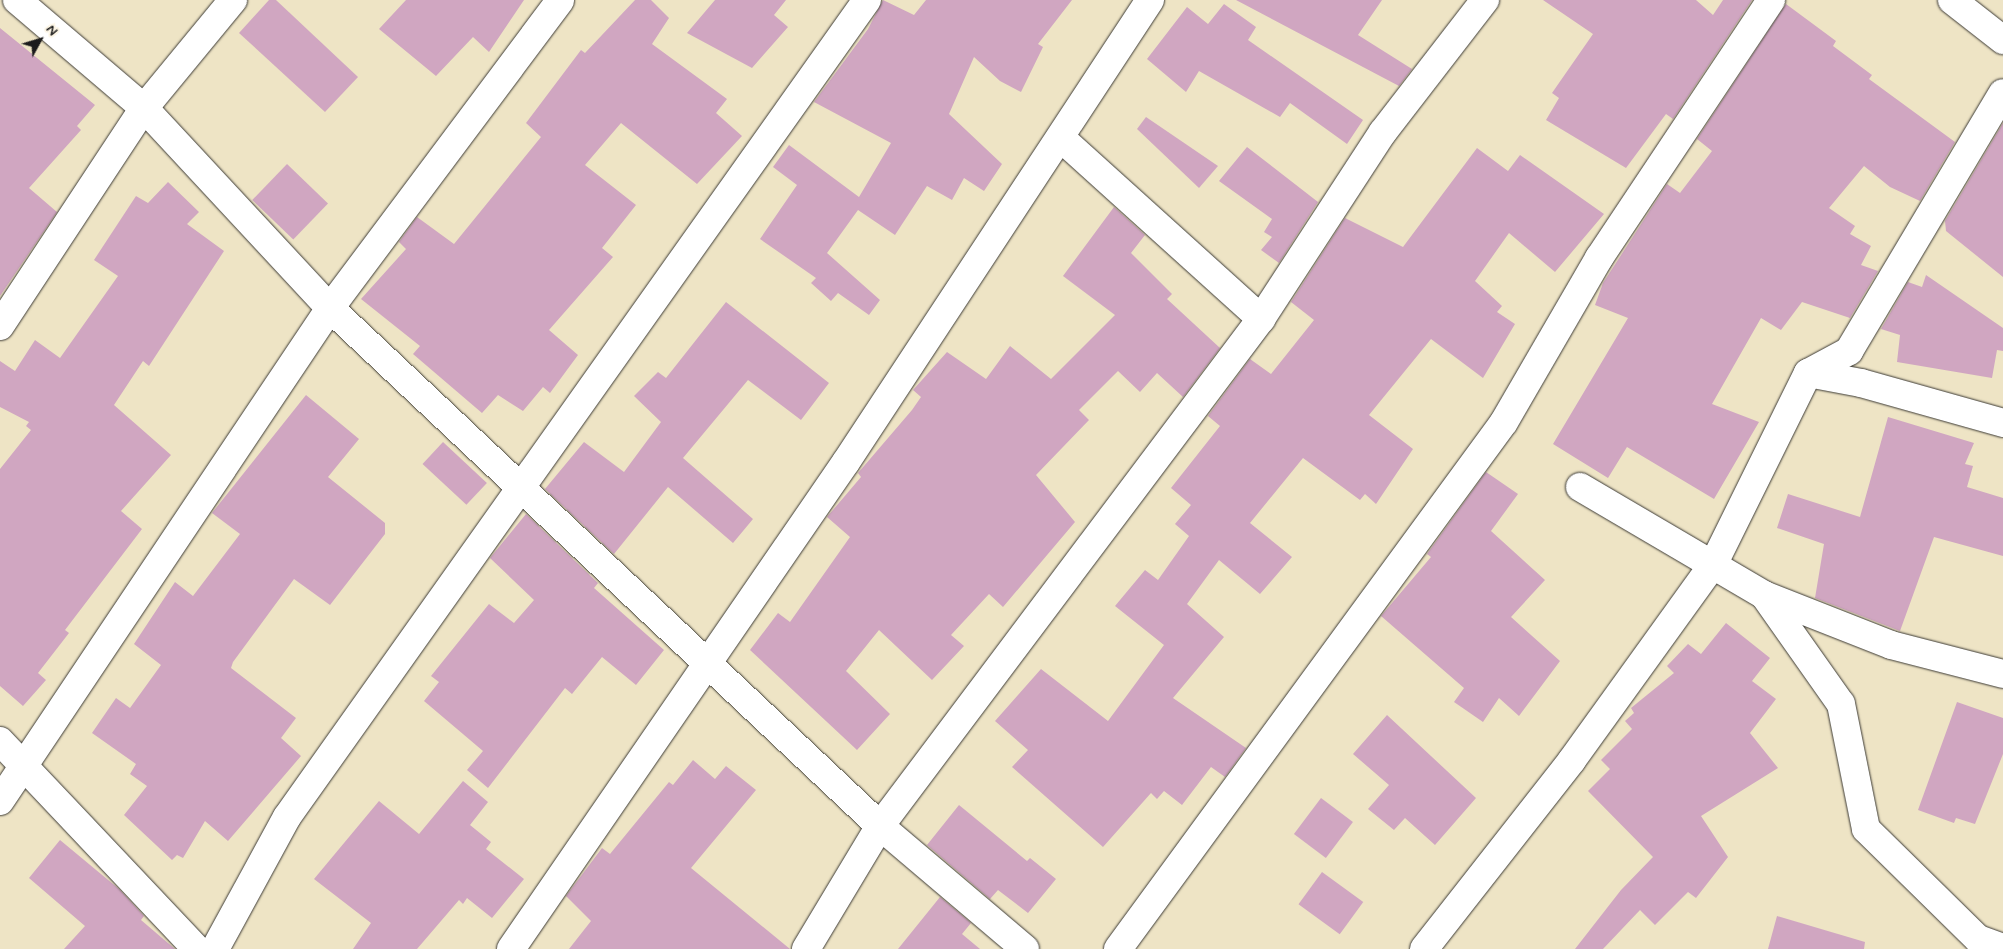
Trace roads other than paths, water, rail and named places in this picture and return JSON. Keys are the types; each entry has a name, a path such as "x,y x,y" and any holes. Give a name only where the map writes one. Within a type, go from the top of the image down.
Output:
{"street":[{"path":"17,0 144,108 330,308 707,658 880,826 1025,949"},
{"path":"0,326 144,108 233,0"},
{"path":"0,801 330,308 560,0"},
{"path":"215,949 288,817 867,0"},
{"path":"510,949 707,658 846,462 1061,138 1150,0"},
{"path":"806,949 880,826 1261,319 1382,132 1485,0"},
{"path":"1118,949 1504,422 1599,258 1771,0"},
{"path":"1952,0 2003,40"},
{"path":"1424,949 1572,760 1714,563 1808,373 1849,351 2003,93"},
{"path":"1061,138 1261,319"},
{"path":"1808,373 1861,383 2003,424"},
{"path":"1580,487 1714,563 1764,595 1891,645 2003,674"},
{"path":"1764,595 1841,704 1866,829 1978,939 2003,948"},
{"path":"0,741 197,949"}]}
